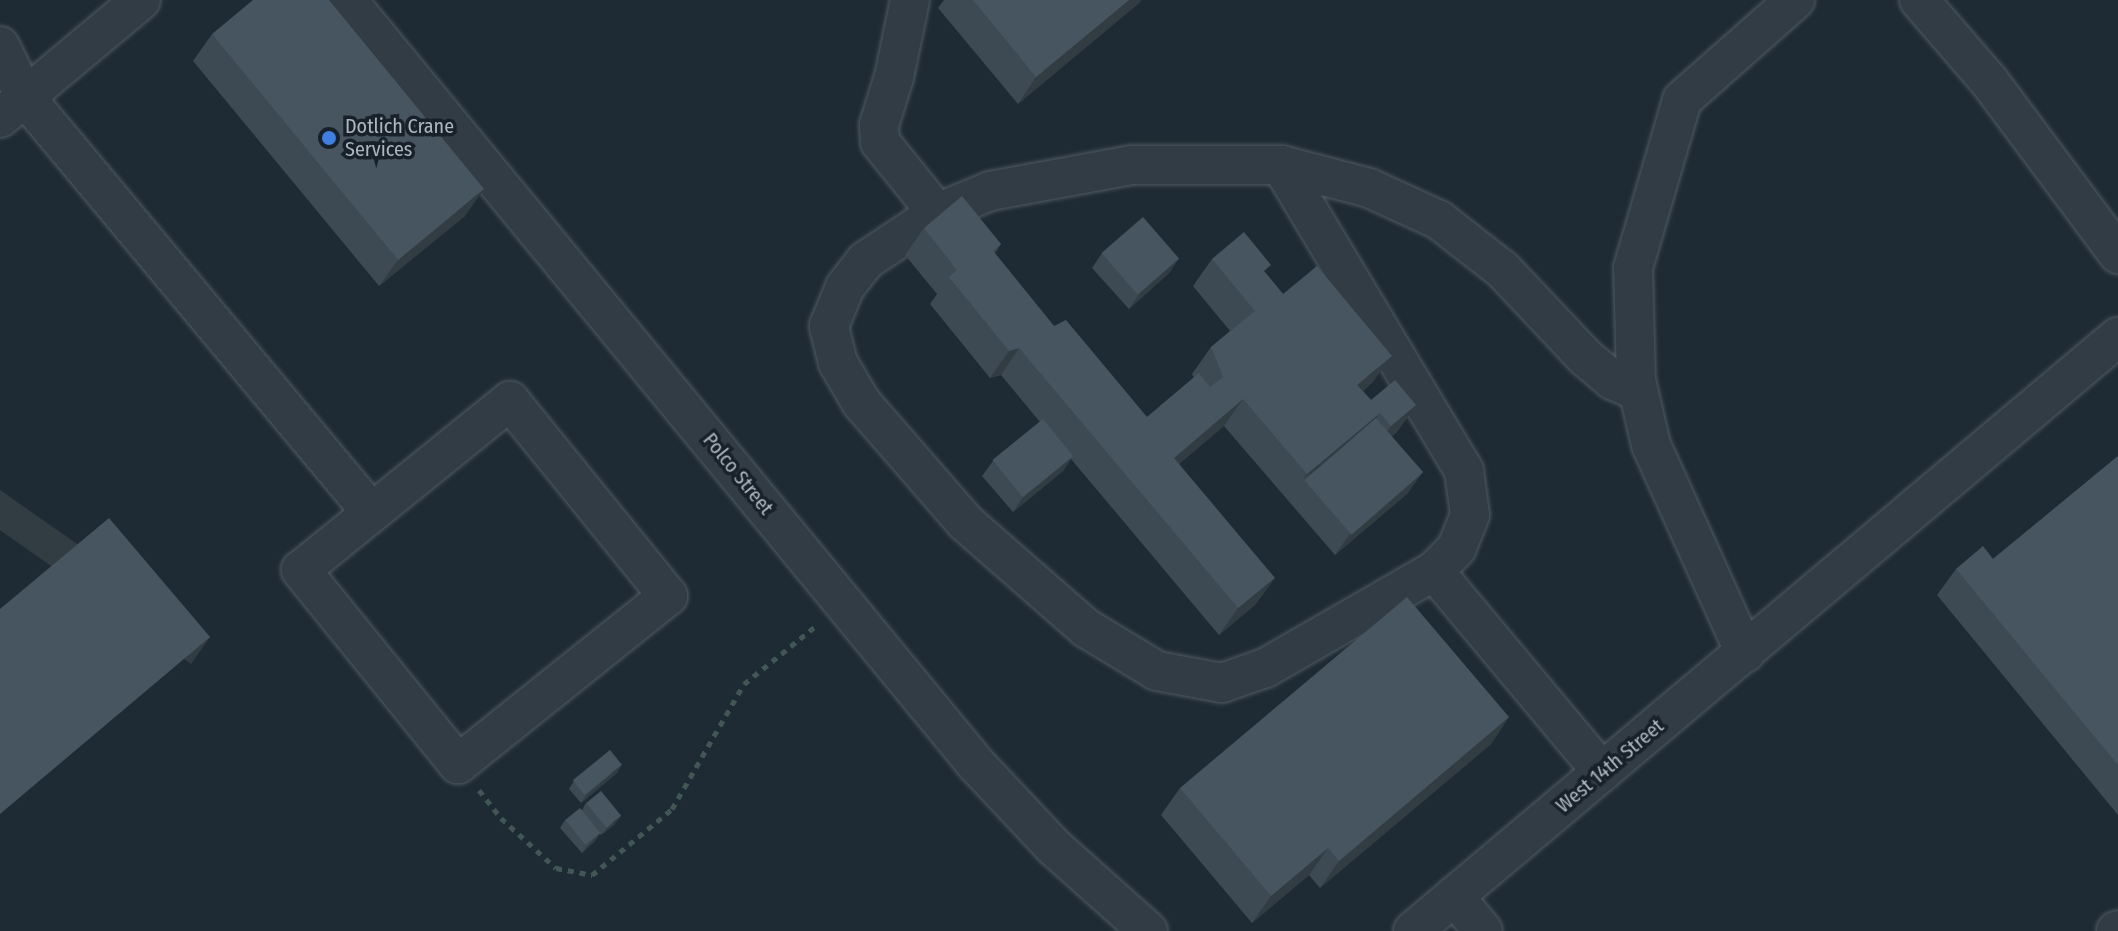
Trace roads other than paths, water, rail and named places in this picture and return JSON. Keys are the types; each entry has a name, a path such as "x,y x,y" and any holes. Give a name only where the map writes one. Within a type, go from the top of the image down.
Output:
{"street":[{"path":"13,107 141,0"},
{"name":"Polco Street","path":"347,0 1005,796 1054,847 1148,931"},
{"path":"910,0 894,77 879,125 880,142 937,213"},
{"path":"1745,653 1651,445 1638,391 1633,268 1682,100 1795,0"},
{"path":"1919,0 1989,81 2118,254"},
{"path":"0,46 13,107 371,512"},
{"path":"1281,165 1464,471 1470,515 1457,548 1434,571 1265,668 1222,683 1157,671 1086,628 966,523 861,402 838,363 829,326 845,287 865,261 937,213 990,191 1132,165 1281,165 1369,188 1439,220 1503,270 1585,357 1612,380 1638,391"},
{"name":"West 14th Street","path":"1438,918 1602,772 2118,337"},
{"path":"510,401 668,596 458,764 301,570 371,512 510,401"},
{"path":"1434,571 1602,772"},
{"path":"1438,918 1483,931"}],"place":[{"name":"Dotlich Crane Services","path":"329,138"}]}
